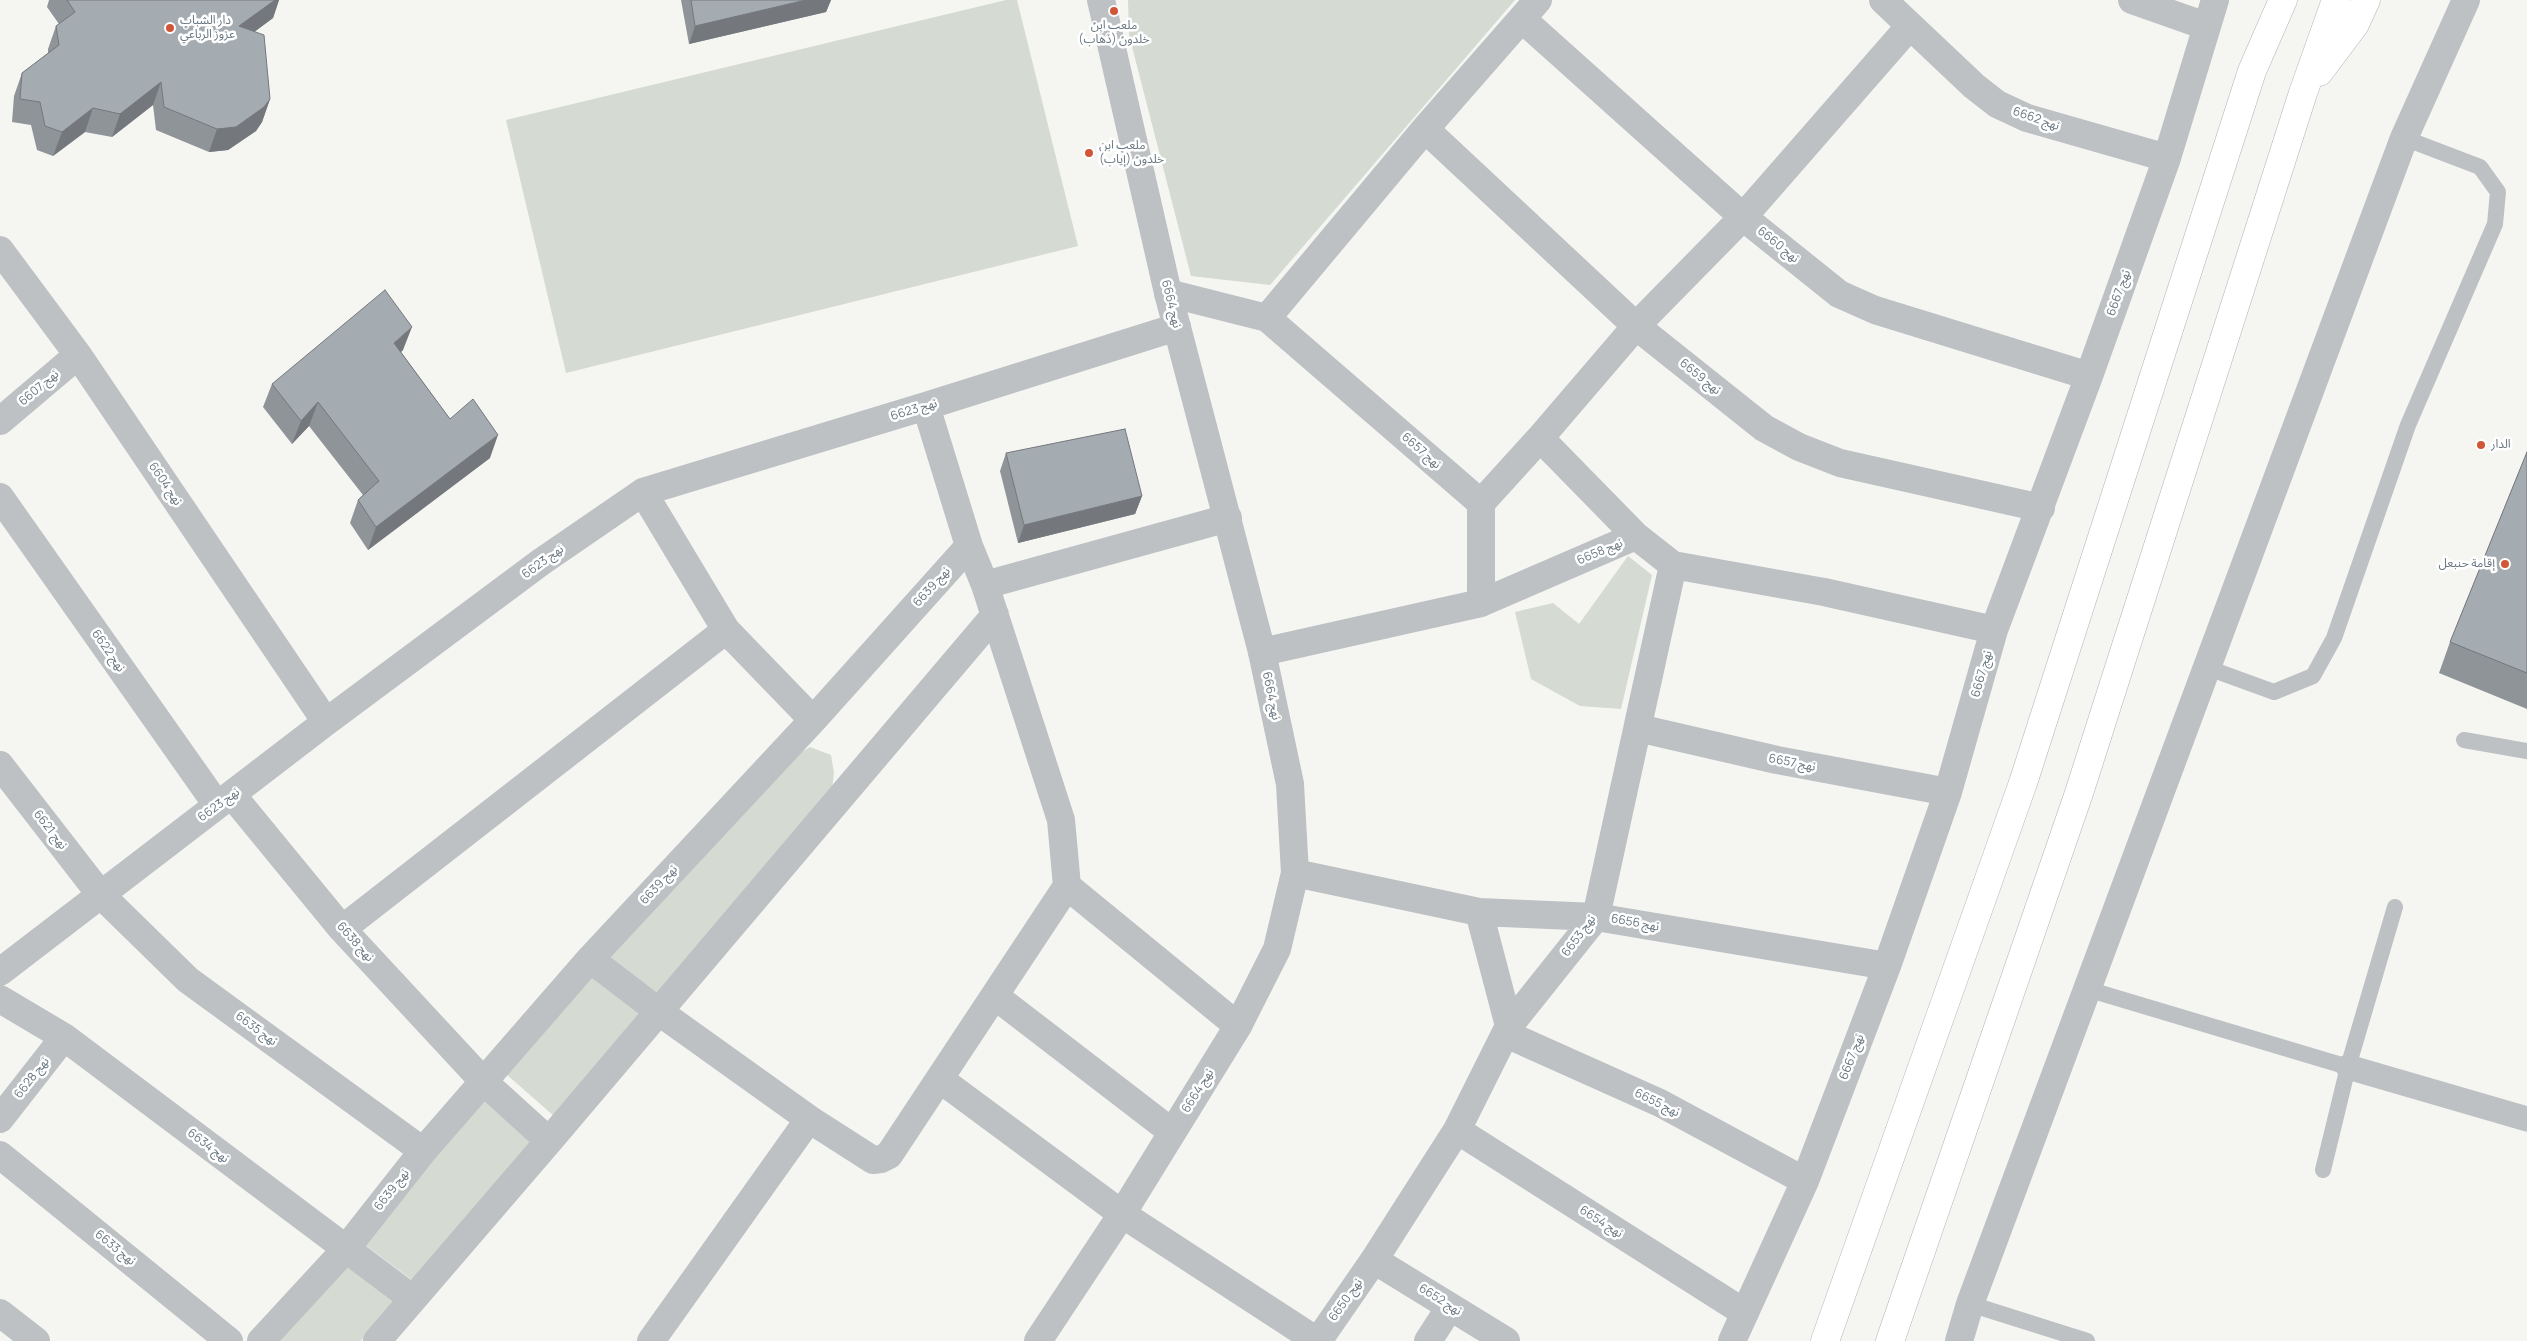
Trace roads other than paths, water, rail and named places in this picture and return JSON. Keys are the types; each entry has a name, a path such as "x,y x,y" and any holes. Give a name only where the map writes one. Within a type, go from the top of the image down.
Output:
{"highway":[{"path":"2252,70 2262,0"},
{"path":"1825,1341 2023,783 2252,70 2283,0"},
{"path":"1890,1341 2080,793 2303,94 2336,0"},
{"path":"2303,94 2355,24 2366,0"}],"street":[{"name":"نهج 6664","path":"1038,1341 1122,1214 1238,1026 1277,949 1295,874 1290,784 1262,652 1176,327 1101,0"},
{"name":"نهج 6662","path":"1883,0 1909,27 1974,86 1997,104 2027,118 2167,158"},
{"path":"2132,0 2206,26"},
{"name":"نهج 6667","path":"1732,1341 1805,1181 1887,966 1948,792 1994,630 2041,508 2167,158 2215,0"},
{"path":"1959,1341 1970,1304 2404,138 2466,0"},
{"path":"1268,318 1425,129 1530,9"},
{"name":"نهج 6660","path":"1530,9 1743,217 1839,294 1874,310 2089,376"},
{"path":"1481,603 1481,503 1540,438 1636,326 1743,217 1909,27"},
{"name":"نهج 6659","path":"1425,129 1636,326 1764,428 1799,447 1840,463 2041,508"},
{"name":"نهج 6604","path":"0,250 78,355 326,722"},
{"name":"نهج 6657","path":"1168,293 1268,318 1481,503"},
{"name":"نهج 6623","path":"0,972 326,722 540,562 643,492 926,406 1176,327"},
{"name":"نهج 6607","path":"0,421 78,355"},
{"path":"590,959 658,1011 809,1119 873,1160 881,1160 890,1155 941,1080 1066,886 1062,820 985,585 969,546 926,406"},
{"path":"1540,438 1636,536"},
{"path":"643,492 726,630 813,720"},
{"name":"نهج 6622","path":"0,497 225,800"},
{"path":"985,585 1228,518"},
{"name":"نهج 6658","path":"1262,652 1481,603 1636,536 1673,565 1824,592 1994,630"},
{"name":"نهج 6639","path":"261,1341 345,1250 423,1151 590,959 813,720 969,546"},
{"name":"نهج 6653","path":"1374,1260 1456,1130 1507,1030 1596,917 1673,565"},
{"path":"377,1341 995,615"},
{"path":"342,929 726,630"},
{"name":"نهج 6657","path":"1638,728 1777,760 1948,792"},
{"name":"نهج 6621","path":"0,765 100,894"},
{"name":"نهج 6638","path":"225,800 484,1082 549,1141"},
{"name":"نهج 6656","path":"1295,874 1479,912 1596,917 1887,966"},
{"path":"1066,886 1238,1026"},
{"name":"نهج 6635","path":"100,894 188,980 423,1151"},
{"path":"1479,912 1507,1030"},
{"path":"995,996 1172,1132"},
{"name":"نهج 6634","path":"0,999 64,1037 345,1250 413,1299"},
{"name":"نهج 6655","path":"1507,1030 1660,1103 1805,1181"},
{"name":"نهج 6628","path":"0,1119 64,1037"},
{"path":"2348,1067 2527,1119"},
{"path":"941,1080 1122,1214 1317,1341"},
{"path":"651,1341 809,1119"},
{"name":"نهج 6654","path":"1456,1130 1745,1313"},
{"name":"نهج 6633","path":"0,1156 229,1341"},
{"name":"نهج 6652","path":"1374,1260 1506,1341"},
{"name":"نهج 6650","path":"1317,1341 1374,1260"},
{"path":"1428,1341 1450,1306"},
{"path":"0,1314 36,1341"}],"lane":[{"path":"2208,668 2274,692 2313,676 2334,638 2408,425 2495,224 2498,192 2480,167 2404,138"},
{"path":"2464,740 2527,751"},
{"path":"2323,1170 2348,1067 2395,907"},
{"path":"2087,989 2348,1067"},
{"path":"1970,1304 2087,1341"}],"place":[{"name":"ملعب ابن خلدون (ذهاب)","path":"1114,11"},
{"name":"دار الشباب عزوز الرباعي","path":"170,28"},
{"name":"ملعب ابن خلدون (إياب)","path":"1089,153"},
{"name":"الدار","path":"2481,445"},
{"name":"إقامة حنبعل","path":"2505,564"}]}
